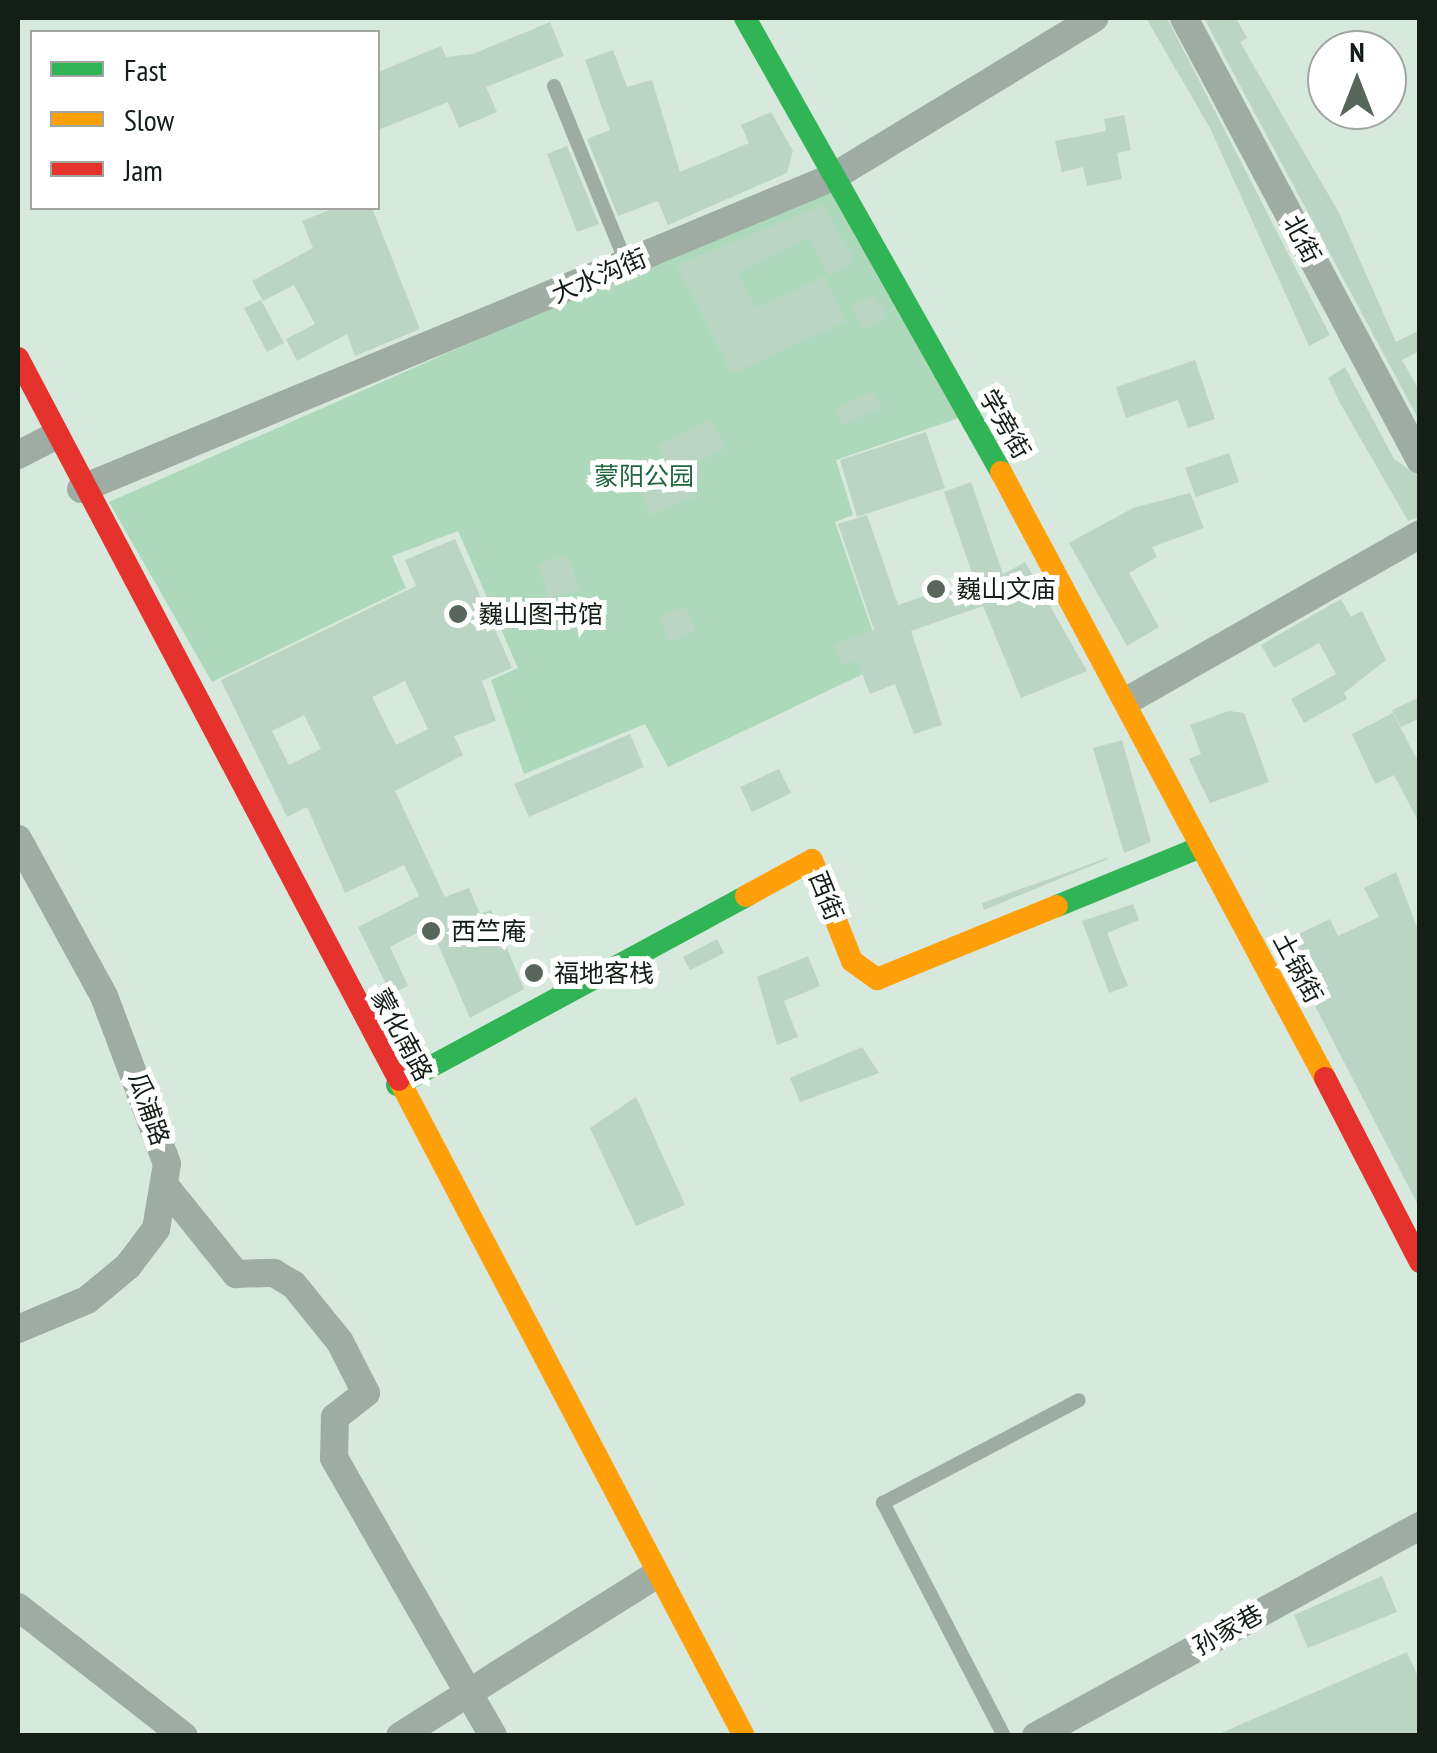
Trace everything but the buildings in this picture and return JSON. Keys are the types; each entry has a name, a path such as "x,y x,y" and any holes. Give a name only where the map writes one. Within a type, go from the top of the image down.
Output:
{"street":[{"name":"学旁街","path":"745,18 1130,699"},
{"name":"大水沟街","path":"81,488 833,177 1094,18"},
{"name":"北街","path":"1184,18 1420,460"},
{"name":"蒙化南路","path":"18,358 81,488 654,1576 744,1736"},
{"path":"18,455 55,436"},
{"path":"1130,699 1420,534"},
{"name":"土锅街","path":"1130,699 1201,847 1420,1262"},
{"name":"瓜浦路","path":"18,840 152,1107 166,1187 156,1229 128,1266 87,1300 18,1329"},
{"name":"西街","path":"398,1085 812,860 852,961 877,978 1201,847"},
{"path":"166,1187 236,1274 274,1272 294,1284 340,1342 366,1394 335,1417 334,1458 494,1736"},
{"name":"孙家巷","path":"1036,1736 1420,1526"},
{"path":"400,1736 472,1695 654,1576"},
{"path":"18,1607 184,1736"}],"lane":[{"path":"554,86 626,265"},
{"path":"1004,1736 883,1504 1078,1400"}],"green space":[{"name":"蒙阳公园","path":"831,184 959,418 836,460 853,515 835,522 884,664 668,767 645,724 524,774 491,680 518,668 458,531 392,556 406,588 212,682 109,502"}],"traffic: fast":[{"path":"745,18 1001,472"},
{"path":"1057,906 1201,847"},
{"path":"397,1085 746,896"}],"traffic: slow":[{"path":"1001,472 1325,1078"},
{"path":"746,896 812,860 852,961 877,979 1057,906"},
{"path":"399,1080 744,1736"}],"traffic: jam":[{"path":"18,358 399,1080"},
{"path":"1325,1078 1420,1262"}],"place":[{"name":"巍山文庙","path":"936,589"},
{"name":"巍山图书馆","path":"458,614"},
{"name":"西竺庵","path":"431,931"},
{"name":"福地客栈","path":"534,973"}]}
